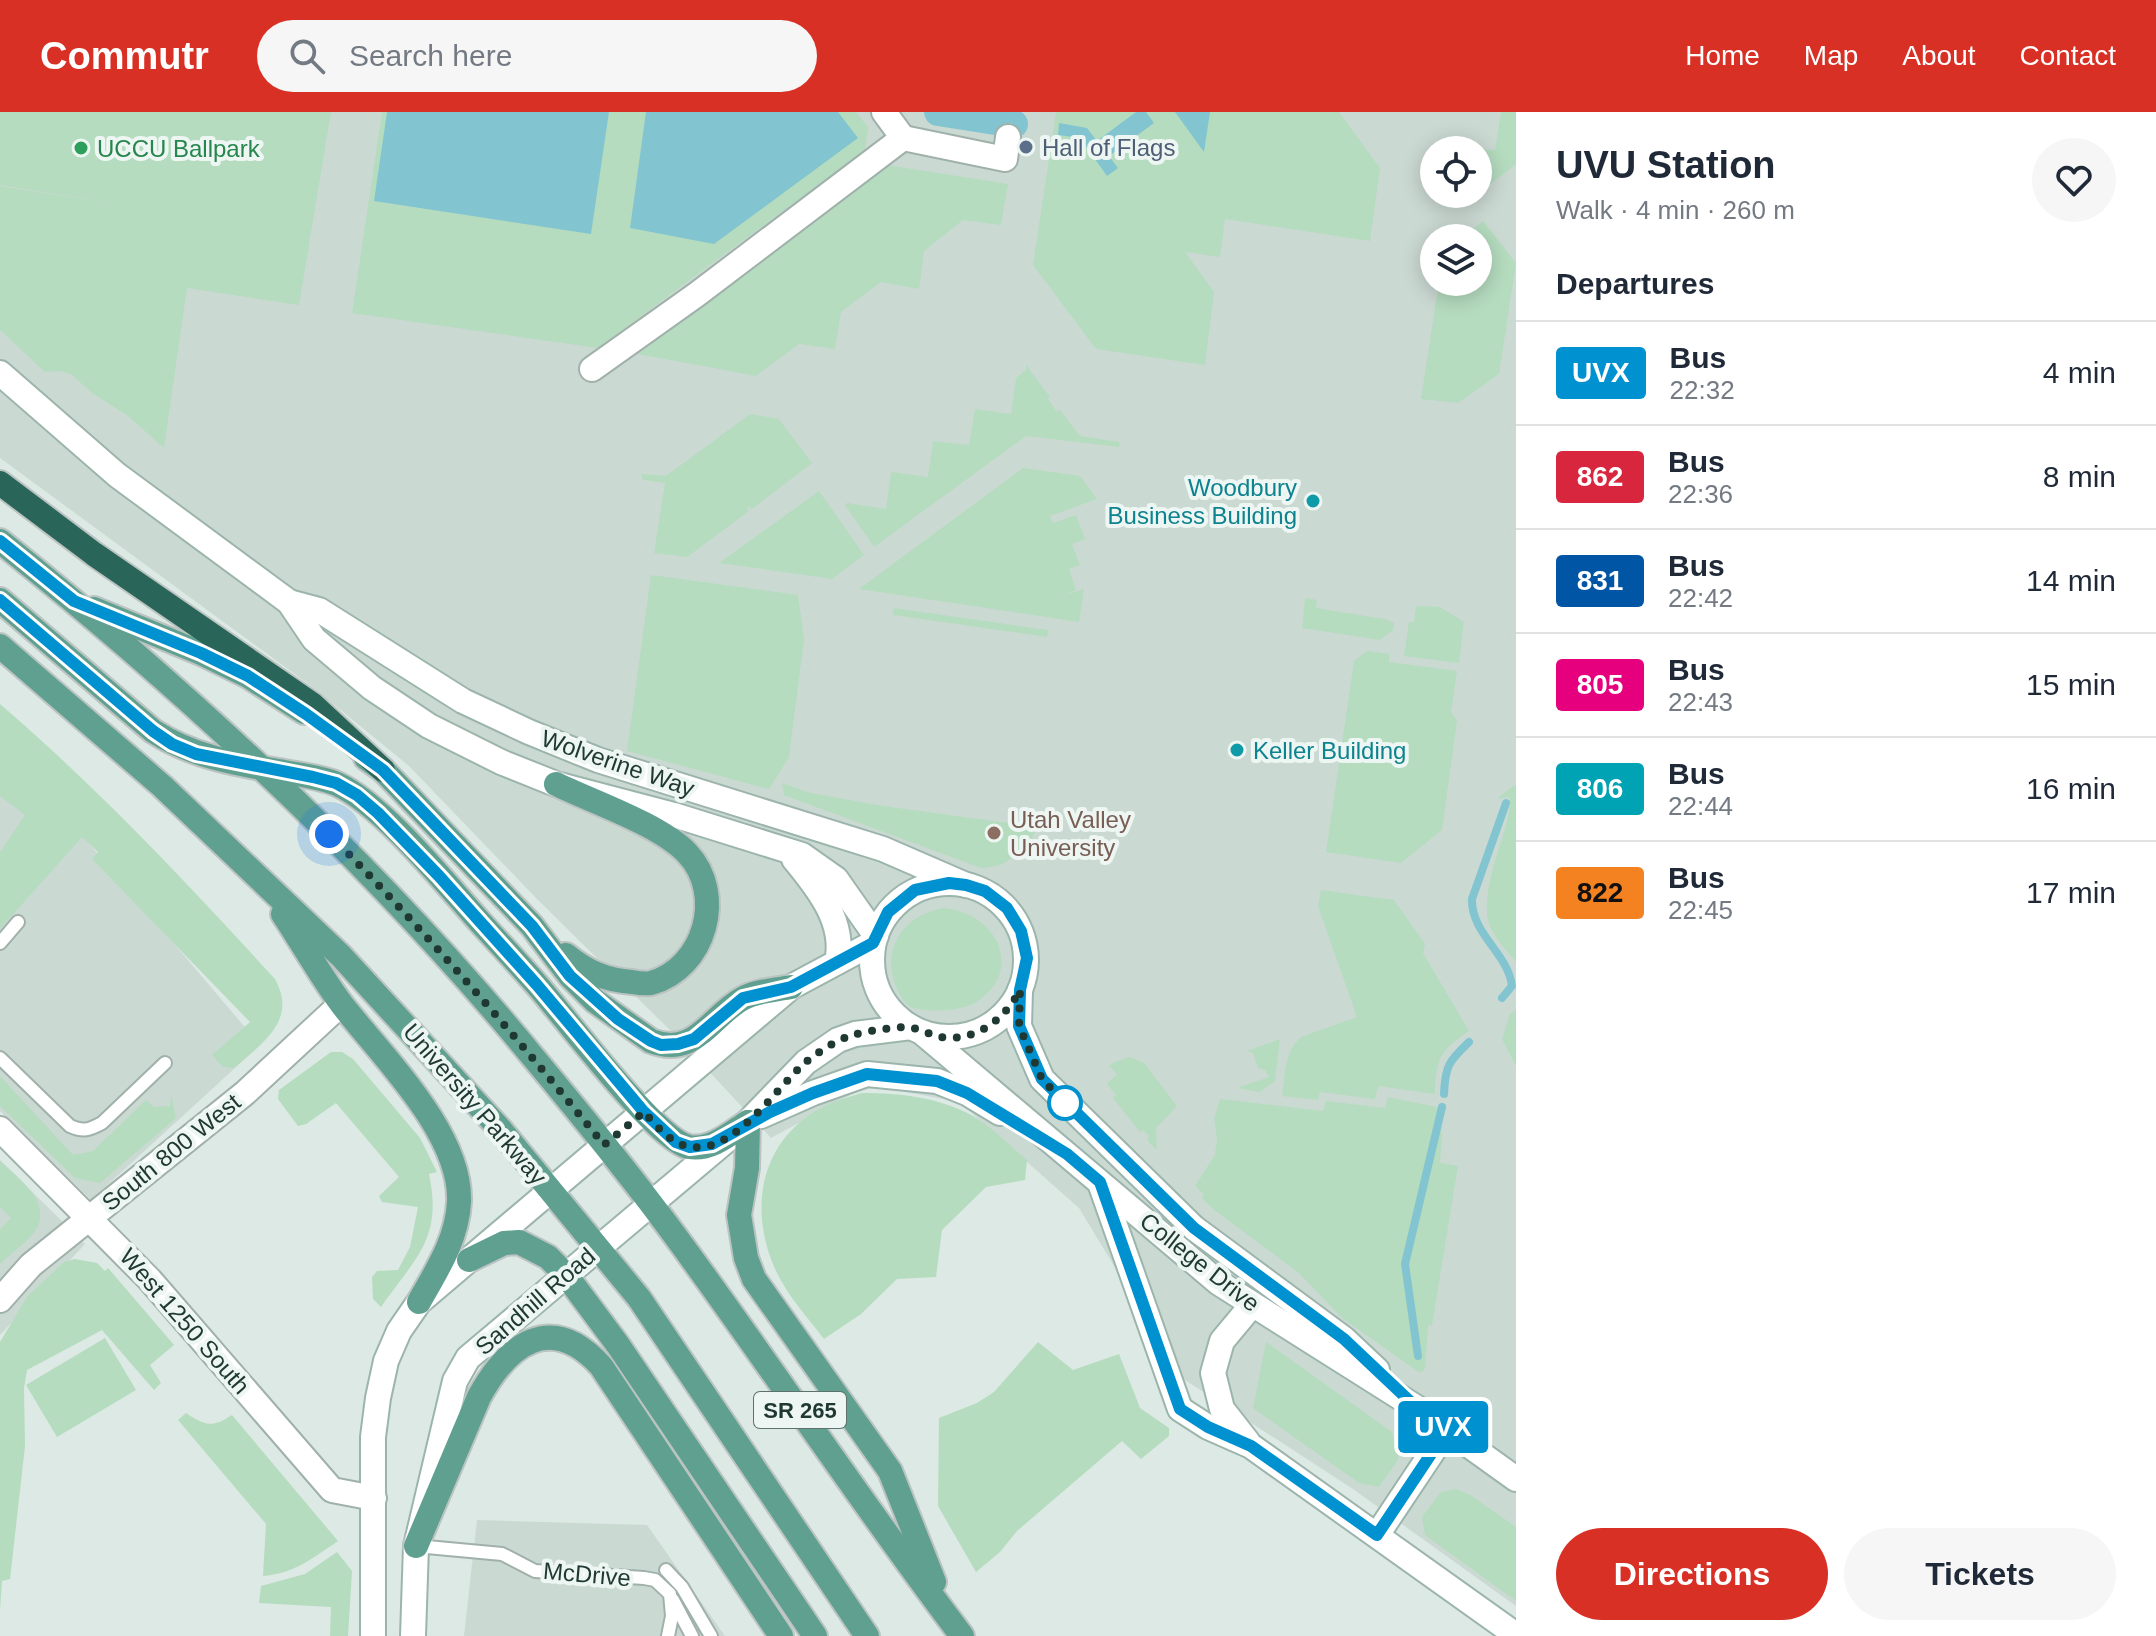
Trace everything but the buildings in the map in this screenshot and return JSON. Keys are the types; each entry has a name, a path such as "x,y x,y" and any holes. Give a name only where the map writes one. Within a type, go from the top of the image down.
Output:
{"highway":[{"path":"0,483 94,554 313,705 383,770"}],"main road":[{"name":"SR 265","path":"0,541 74,601 263,769 361,867 478,993 533,1056 650,1204 955,1627"},
{"path":"0,600 172,744 196,754 336,783 357,795 378,813 537,985 644,1112 676,1142 690,1147 712,1144 748,1122"},
{"path":"74,601 201,653 248,676 306,714 383,770 532,926 580,967 620,982 649,984 685,963 695,950 705,924 708,902 701,875 686,852 649,827 556,784"},
{"name":"University Parkway","path":"0,646 162,786 341,956 500,1129 639,1298 867,1636"},
{"path":"260,878 341,1004 381,1051 440,1131 451,1156 459,1199 455,1232 419,1302"},
{"path":"532,926 570,976 595,1001 661,1045 694,1039 743,998 791,987"},
{"path":"748,1122 747,1168 739,1215 746,1258 754,1279 890,1471 955,1627"},
{"path":"469,1260 504,1243 519,1242 548,1257 566,1275 618,1345 815,1636"},
{"path":"416,1546 479,1397 491,1376 501,1362 524,1344 548,1338 558,1339 580,1347 601,1366 781,1636"}],"street":[{"path":"884,112 903,138 1005,159 1008,137"},
{"path":"592,369 696,295 903,138"},
{"name":"Wolverine Way","path":"0,373 117,475 289,602 314,639 372,688 429,726 501,762 556,784 674,815 802,855 836,879 875,940"},
{"name":"Wolverine Way","path":"289,602 319,610 463,701 529,732 598,760 883,849 966,885"},
{"path":"785,848 818,890 830,912 839,933 837,962"},
{"path":"748,1122 806,1062 838,1040 855,1034 918,1030 948,1038 972,1034 994,1023 1011,1007 1021,988 1027,958 1021,931 1007,908 985,891 949,883 915,890 888,912 875,940 872,967 878,991 892,1012 918,1030"},
{"path":"373,1636 373,1437 386,1361 399,1331 419,1302 791,987 875,940"},
{"name":"College Drive","path":"1021,988 1019,1026 1042,1079 1194,1228 1344,1339 1417,1408"},
{"name":"South 800 West","path":"0,1300 31,1265 245,1093 341,1004"},
{"name":"College Drive","path":"918,1030 1219,1283 1417,1408 1516,1479"},
{"path":"748,1122 813,1093 867,1074 937,1081 967,1093 1067,1154"},
{"name":"Sandhill Road","path":"413,1636 416,1546 455,1381 468,1358 748,1122"},
{"name":"West 1250 South","path":"0,1129 150,1280 332,1490 374,1498"},
{"path":"1100,1182 1180,1409 1208,1427 1251,1446 1509,1633"},
{"path":"1251,1446 1222,1409 1213,1373 1222,1341 1252,1305"},
{"path":"1377,1535 1447,1430"}],"lane":[{"path":"0,943 18,922"},
{"path":"0,1058 70,1126 79,1130 89,1130 102,1123 165,1063"},
{"name":"McDrive","path":"416,1546 502,1554 535,1571 655,1580 670,1594"},
{"path":"666,1570 682,1587 711,1636"},
{"path":"668,1636 672,1616 670,1594"},
{"path":"670,1594 692,1636"}],"shaded area":[{"name":"Utah Valley University","path":"0,112 1516,112 1516,1606 1353,1489 1182,1378 1079,1208 959,1102 869,1085 771,1138 676,1036 537,899 409,766 315,689 0,458"},
{"path":"0,757 37,782 260,1045 91,1200 0,1111"},
{"path":"0,1160 85,1244 0,1335"},
{"path":"477,1520 647,1525 725,1636 464,1636"}],"green space":[{"path":"0,112 331,112 299,305 187,288 164,448 128,416 92,393 71,374 45,372 0,330 0,186 124,205 0,185"},
{"path":"382,112 856,112 868,127 865,150 598,348 352,313"},
{"path":"1056,112 1339,112 1380,168 1370,241 1225,219 1220,257 1185,252 1214,292 1205,365 1096,349 1033,265"},
{"path":"1501,112 1516,112 1516,164 1492,183 1492,150 1495,150"},
{"path":"887,165 1008,184 1001,225 963,220 924,251 919,289 881,282 841,312 835,349 799,344 756,376 638,354"},
{"path":"1492,232 1516,263 1499,374 1458,403 1421,399 1437,296 1492,296"},
{"path":"1026,365 1050,397 1048,399 1057,412 1060,410 1080,436 1120,442 1119,447 1026,436 874,547 845,505 886,509 891,472 928,477 933,441 969,445 975,409 1011,414 1016,378 1026,370"},
{"path":"750,414 779,419 812,463 752,509 749,506 749,511 687,557 654,553 665,483 643,480 641,474 666,476"},
{"path":"1023,468 1080,476 1097,499 1050,516 1053,523 1076,515 1085,539 1072,544 1080,565 1069,569 1076,590 1064,595 1084,589 1079,622 859,589"},
{"path":"819,491 864,555 832,579 719,563"},
{"path":"651,575 798,595 804,639 789,757 769,789 627,751"},
{"path":"1305,598 1317,600 1316,608 1385,619 1394,623 1393,630 1380,640 1302,628"},
{"path":"1416,606 1440,607 1464,622 1459,663 1404,656 1409,622 1414,622"},
{"path":"894,608 1048,630 1047,637 893,615"},
{"path":"1367,651 1389,654 1389,662 1457,671 1451,712 1457,721 1442,830 1401,863 1326,852 1354,661"},
{"path":"0,704 107,803 275,979 281,994 280,1019 265,1040 234,1068 223,1067 212,1055 250,1022 92,859 98,852 82,837 0,929 0,852 25,815 0,796"},
{"path":"782,783 807,792 876,805 1038,827 1015,856 999,865 981,868 784,795"},
{"path":"1516,786 1516,962 1492,931 1487,910 1492,874 1510,808 1509,797 1497,799"},
{"path":"1321,890 1394,900 1425,944 1423,953 1469,1031 1451,1044 1441,1057 1435,1094 1378,1086 1375,1099 1320,1092 1318,1100 1282,1096 1288,1057 1295,1043 1301,1037 1357,1017 1318,906"},
{"path":"943,908 977,919 989,930 998,943 1000,973 992,988 978,1001 965,1007 949,1010 915,1008 900,995 891,966 892,952 904,928 928,912"},
{"path":"1516,1010 1516,1066 1502,1039 1510,1014"},
{"path":"1280,1039 1275,1081 1260,1092 1237,1088 1269,1077 1265,1070 1258,1068 1253,1053 1247,1051"},
{"path":"331,1052 342,1052 353,1059 420,1138 437,1172 429,1174 432,1215 429,1232 415,1261 381,1307 373,1299 372,1277 377,1271 398,1270 410,1247 418,1207 382,1202 379,1196 399,1177 336,1103 306,1124 298,1126 278,1099 279,1090"},
{"path":"1130,1057 1144,1063 1177,1106 1156,1128 1157,1150 1147,1140 1149,1136 1143,1130 1140,1132 1113,1098 1116,1095 1107,1084 1117,1074 1109,1066"},
{"path":"0,1076 73,1155 93,1151 146,1100 154,1107 170,1106 171,1095 176,1118 100,1183 75,1178 0,1106"},
{"path":"862,1093 919,1097 973,1116 1027,1160 1025,1180 986,1187 942,1230 936,1277 897,1279 861,1314 824,1339 787,1290 768,1250 763,1227 764,1181 783,1140 800,1122 826,1106"},
{"path":"1388,1097 1437,1107 1442,1135 1440,1163 1458,1166 1432,1325 1428,1325 1425,1369 1420,1373 1342,1318 1299,1273 1213,1209 1195,1186 1215,1155 1217,1138 1214,1119 1220,1099 1323,1111 1326,1101 1385,1108"},
{"path":"0,1161 32,1193 40,1213 33,1234 0,1264 0,1229 11,1218 0,1207"},
{"path":"75,1259 97,1263 105,1271 108,1268 174,1345 150,1365 161,1383 154,1390 102,1330 27,1370 24,1388 25,1446 10,1579 2,1581 0,1610 0,1342 27,1297 64,1262"},
{"path":"105,1338 136,1390 57,1437 26,1385"},
{"path":"1038,1342 1073,1370 1119,1354 1140,1408 1169,1428 1169,1436 1141,1459 1122,1441 1017,1531 1000,1552 976,1572 938,1506 939,1418 977,1403 994,1392"},
{"path":"1266,1342 1392,1432 1399,1458 1379,1487 1359,1483 1253,1408"},
{"path":"186,1413 209,1424 232,1415 338,1541 293,1569 263,1576 266,1524 178,1420"},
{"path":"1456,1489 1470,1495 1516,1527 1516,1601 1425,1535 1422,1517 1441,1492"},
{"path":"337,1552 352,1571 348,1636 330,1636 331,1607 259,1603 261,1586 305,1574"}],"water":[{"path":"387,112 609,112 591,234 374,201"},
{"path":"646,112 838,112 858,138 714,244 630,228"},
{"path":"1136,112 1146,112 1154,123 1109,156 1118,168 1107,176 1080,138 1058,135 1059,123 1087,128 1097,141"},
{"path":"1175,112 1210,112 1204,152"}],"waterway":[{"path":"938,112 1014,124"},
{"path":"1502,998 1512,986 1509,974 1477,923 1472,899 1506,803"},
{"path":"1444,1094 1449,1065 1469,1042"},
{"path":"1418,1356 1405,1264 1442,1107"}],"bus line":[{"name":"UVX","path":"0,541 74,601 201,653 248,676 383,770 532,926 570,976 595,1001 661,1045 694,1039 743,998 791,987 873,943 888,912 915,890 949,883 985,891 1007,908 1021,931 1027,958 1020,990 1019,1026 1042,1079 1194,1228 1344,1339 1417,1408 1447,1430 1377,1535 1251,1446 1208,1427 1180,1409 1100,1182 1067,1154 967,1093 937,1081 867,1074 770,1112 712,1144 690,1147 676,1142 644,1112 537,985 439,876 357,795 336,783 196,754 172,744 0,600"}],"place":[{"name":"Hall of Flags","path":"1026,147"},
{"name":"UCCU Ballpark","path":"81,148"},
{"name":"Woodbury Business Building","path":"1313,501"},
{"name":"Keller Building","path":"1237,750"},
{"name":"Utah Valley University","path":"994,833"}],"route":[{"path":"329,834 478,993 604,1145 644,1112 676,1142 690,1147 712,1144 748,1122 806,1062 838,1040 855,1034 911,1027 924,1034 948,1038 972,1034 994,1023 1011,1007 1020,990 1019,1026 1042,1079 1065,1103"}]}
